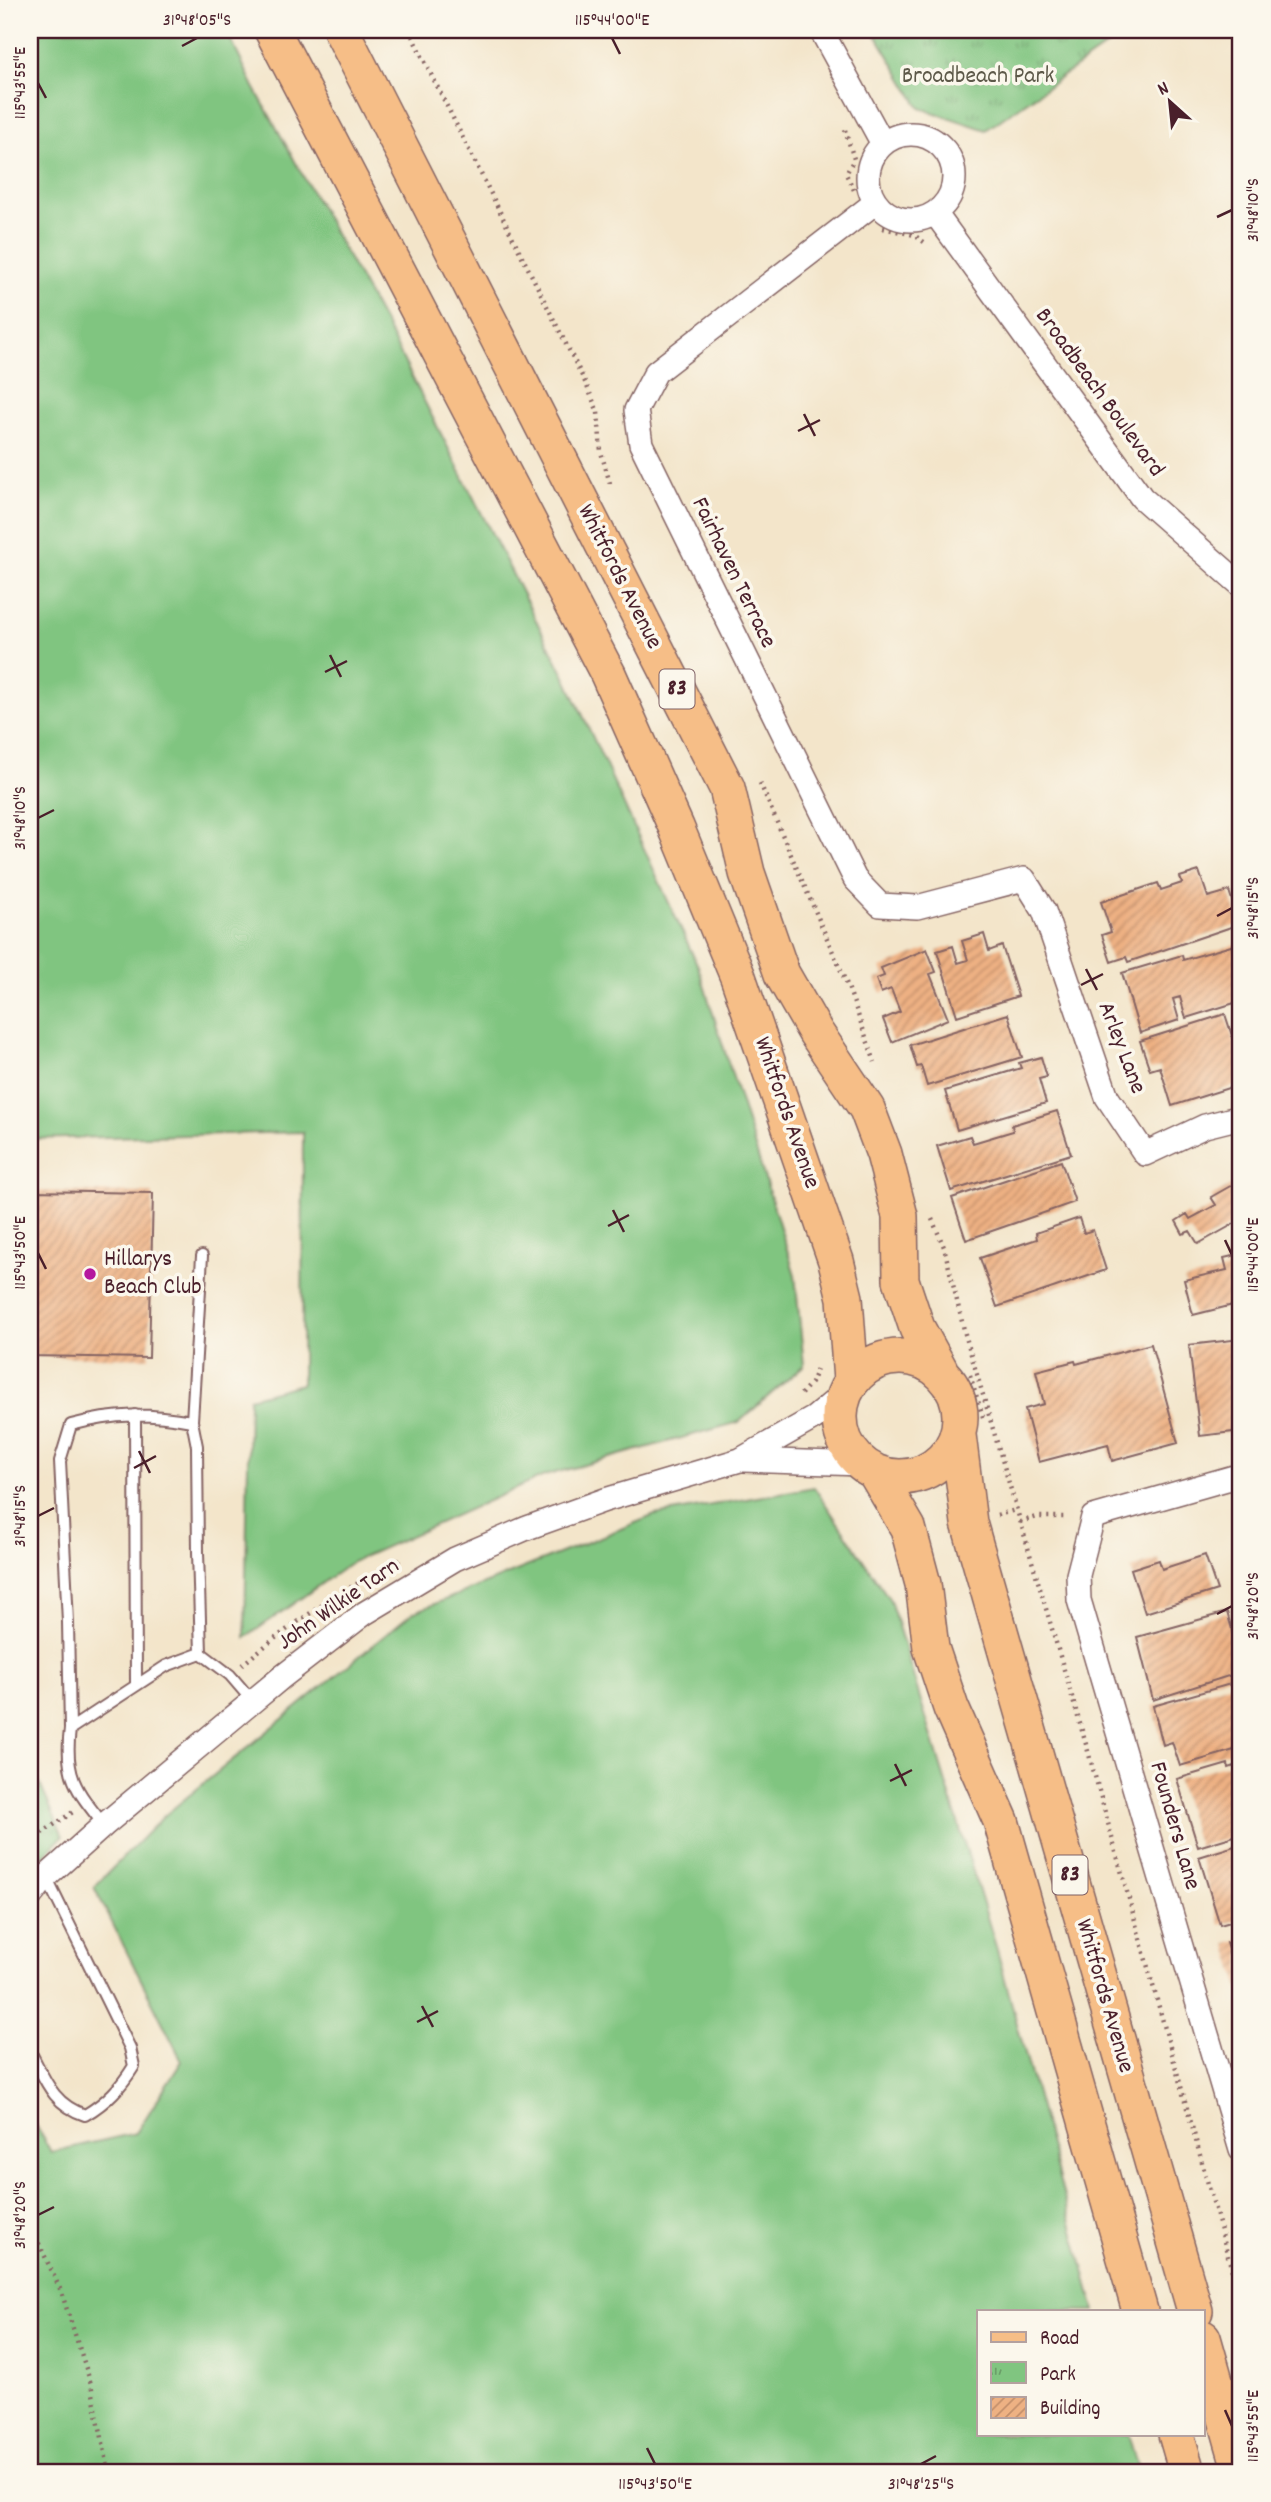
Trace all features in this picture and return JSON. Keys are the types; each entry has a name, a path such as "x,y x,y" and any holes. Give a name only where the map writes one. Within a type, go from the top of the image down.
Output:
{"main road":[{"name":"Whitfords Avenue","path":"272,30 608,674 676,827 738,977 833,1249 845,1298 847,1388"},
{"name":"Whitfords Avenue","path":"341,30 727,788 747,873 782,974 816,1033 867,1109 884,1154 900,1216 901,1280 917,1328 940,1370"},
{"path":"847,1388 865,1367 883,1358 904,1356 923,1360 940,1370"},
{"name":"83","path":"940,1370 952,1383 959,1400 961,1418 958,1436"},
{"name":"83","path":"847,1388 839,1414 841,1433 849,1450 869,1468 908,1528 923,1584 931,1648 951,1708 1002,1821 1140,2310"},
{"name":"Whitfords Avenue","path":"958,1436 969,1523 1195,2310"},
{"path":"869,1468 895,1477 915,1476 934,1468 948,1454 958,1436"},
{"path":"1204,2342 1241,2472"},
{"path":"1176,2436 1187,2472"}],"street":[{"path":"821,30 883,144"},
{"path":"911,134 926,136 943,147 955,174 949,196 936,213 922,219 907,220 871,206 868,173 872,159 883,144 896,136 911,134"},
{"name":"Fairhaven Terrace","path":"871,206 656,372 636,410 641,444 855,879 880,905 917,907 1024,879"},
{"name":"Broadbeach Boulevard","path":"936,213 1142,498 1241,585"},
{"name":"Arley Lane","path":"1024,879 1044,911 1107,1097 1145,1154 1205,1126 1241,1117"},
{"name":"John Wilkie Tarn","path":"30,1897 46,1877 104,1825 282,1677 365,1613 454,1559 527,1528 605,1500 740,1460 814,1418 847,1388"},
{"name":"John Wilkie Tarn","path":"740,1460 869,1468"},
{"path":"1093,1517 1241,1475"},
{"name":"Founders Lane","path":"1093,1517 1078,1575 1079,1600 1241,2150"}],"lane":[{"path":"201,1653 198,1446 192,1421 202,1255"},
{"path":"104,1825 71,1778 67,1752 70,1729 68,1622 60,1461 71,1425 106,1415 162,1416 192,1421"},
{"path":"135,1415 136,1685"},
{"path":"70,1729 166,1666 201,1653"},
{"path":"201,1653 230,1675 254,1703"},
{"path":"30,2050 52,2094 70,2110 85,2115 100,2107 121,2087 134,2066 130,2048 46,1877"}],"path":[{"path":"844,124 854,159 846,174 871,206"},
{"path":"1020,1522 1037,1517 1093,1517"},
{"path":"30,1841 86,1803"},
{"path":"30,2224 65,2305 90,2384 109,2472"}],"green space":[{"path":"30,30 226,30 254,87 388,330 567,681 698,966 795,1275 804,1365 739,1422 544,1476 352,1562 245,1638 249,1398 302,1384 303,1132 30,1139"},
{"name":"Broadbeach Park","path":"873,30 1129,30 986,130 920,108"},
{"path":"814,1487 890,1600 997,1950 1095,2310 977,2310 977,2436 1129,2436 1139,2472 30,2472 30,2115 51,2152 136,2133 182,2061 94,1887 164,1816 412,1613 655,1515"},
{"path":"30,1762 63,1836 30,1870"}],"building":[{"path":"1199,871 1208,897 1229,891 1240,924 1128,962 1126,957 1111,962 1102,935 1111,932 1101,902 1158,883 1161,890 1182,883 1180,877"},
{"path":"984,934 989,951 1002,946 1018,996 957,1016 937,951 953,946 958,963 968,960 962,941"},
{"path":"1238,944 1241,956 1241,1001 1186,1018 1180,997 1173,999 1179,1020 1140,1033 1122,973 1182,955 1183,960"},
{"path":"927,949 936,972 930,974 948,1019 892,1042 883,1019 900,1012 891,989 881,993 876,979 884,976 881,968"},
{"path":"1008,1014 1022,1057 927,1086 921,1066 917,1067 910,1045"},
{"path":"1225,1014 1235,1045 1241,1043 1241,1084 1172,1106 1160,1067 1150,1070 1140,1041"},
{"path":"1041,1057 1047,1077 1039,1079 1046,1103 957,1130 945,1091 1021,1068 1019,1063"},
{"path":"1057,1111 1071,1154 951,1191 937,1146 970,1136 973,1143 1013,1131 1012,1125"},
{"path":"1061,1161 1075,1202 966,1240 952,1198"},
{"path":"1241,1180 1241,1220 1198,1244 1190,1231 1183,1234 1176,1221 1187,1214 1190,1219 1216,1205 1211,1197"},
{"name":"Hillarys Beach Club","path":"30,1191 153,1193 149,1358 30,1356"},
{"path":"1079,1218 1084,1233 1093,1230 1106,1270 997,1307 980,1258 1037,1239 1036,1233"},
{"path":"1241,1254 1241,1303 1193,1315 1184,1280 1227,1270 1224,1258"},
{"path":"1241,1339 1241,1431 1200,1436 1189,1345"},
{"path":"1151,1344 1178,1443 1112,1461 1108,1444 1039,1462 1025,1409 1044,1404 1036,1371 1075,1361 1076,1364"},
{"path":"1205,1555 1217,1590 1145,1613 1131,1569 1159,1560 1162,1569"},
{"path":"1227,1612 1241,1662 1241,1672 1153,1700 1137,1637"},
{"path":"1241,1681 1241,1748 1180,1766 1172,1742 1163,1745 1153,1706"},
{"path":"1228,1764 1229,1768 1241,1764 1241,1834 1198,1847 1177,1779"},
{"path":"1241,1844 1241,1919 1220,1925 1199,1857"},
{"path":"1241,1939 1241,1992 1226,1943"}],"place":[{"name":"Hillarys Beach Club","path":"90,1274"}]}
